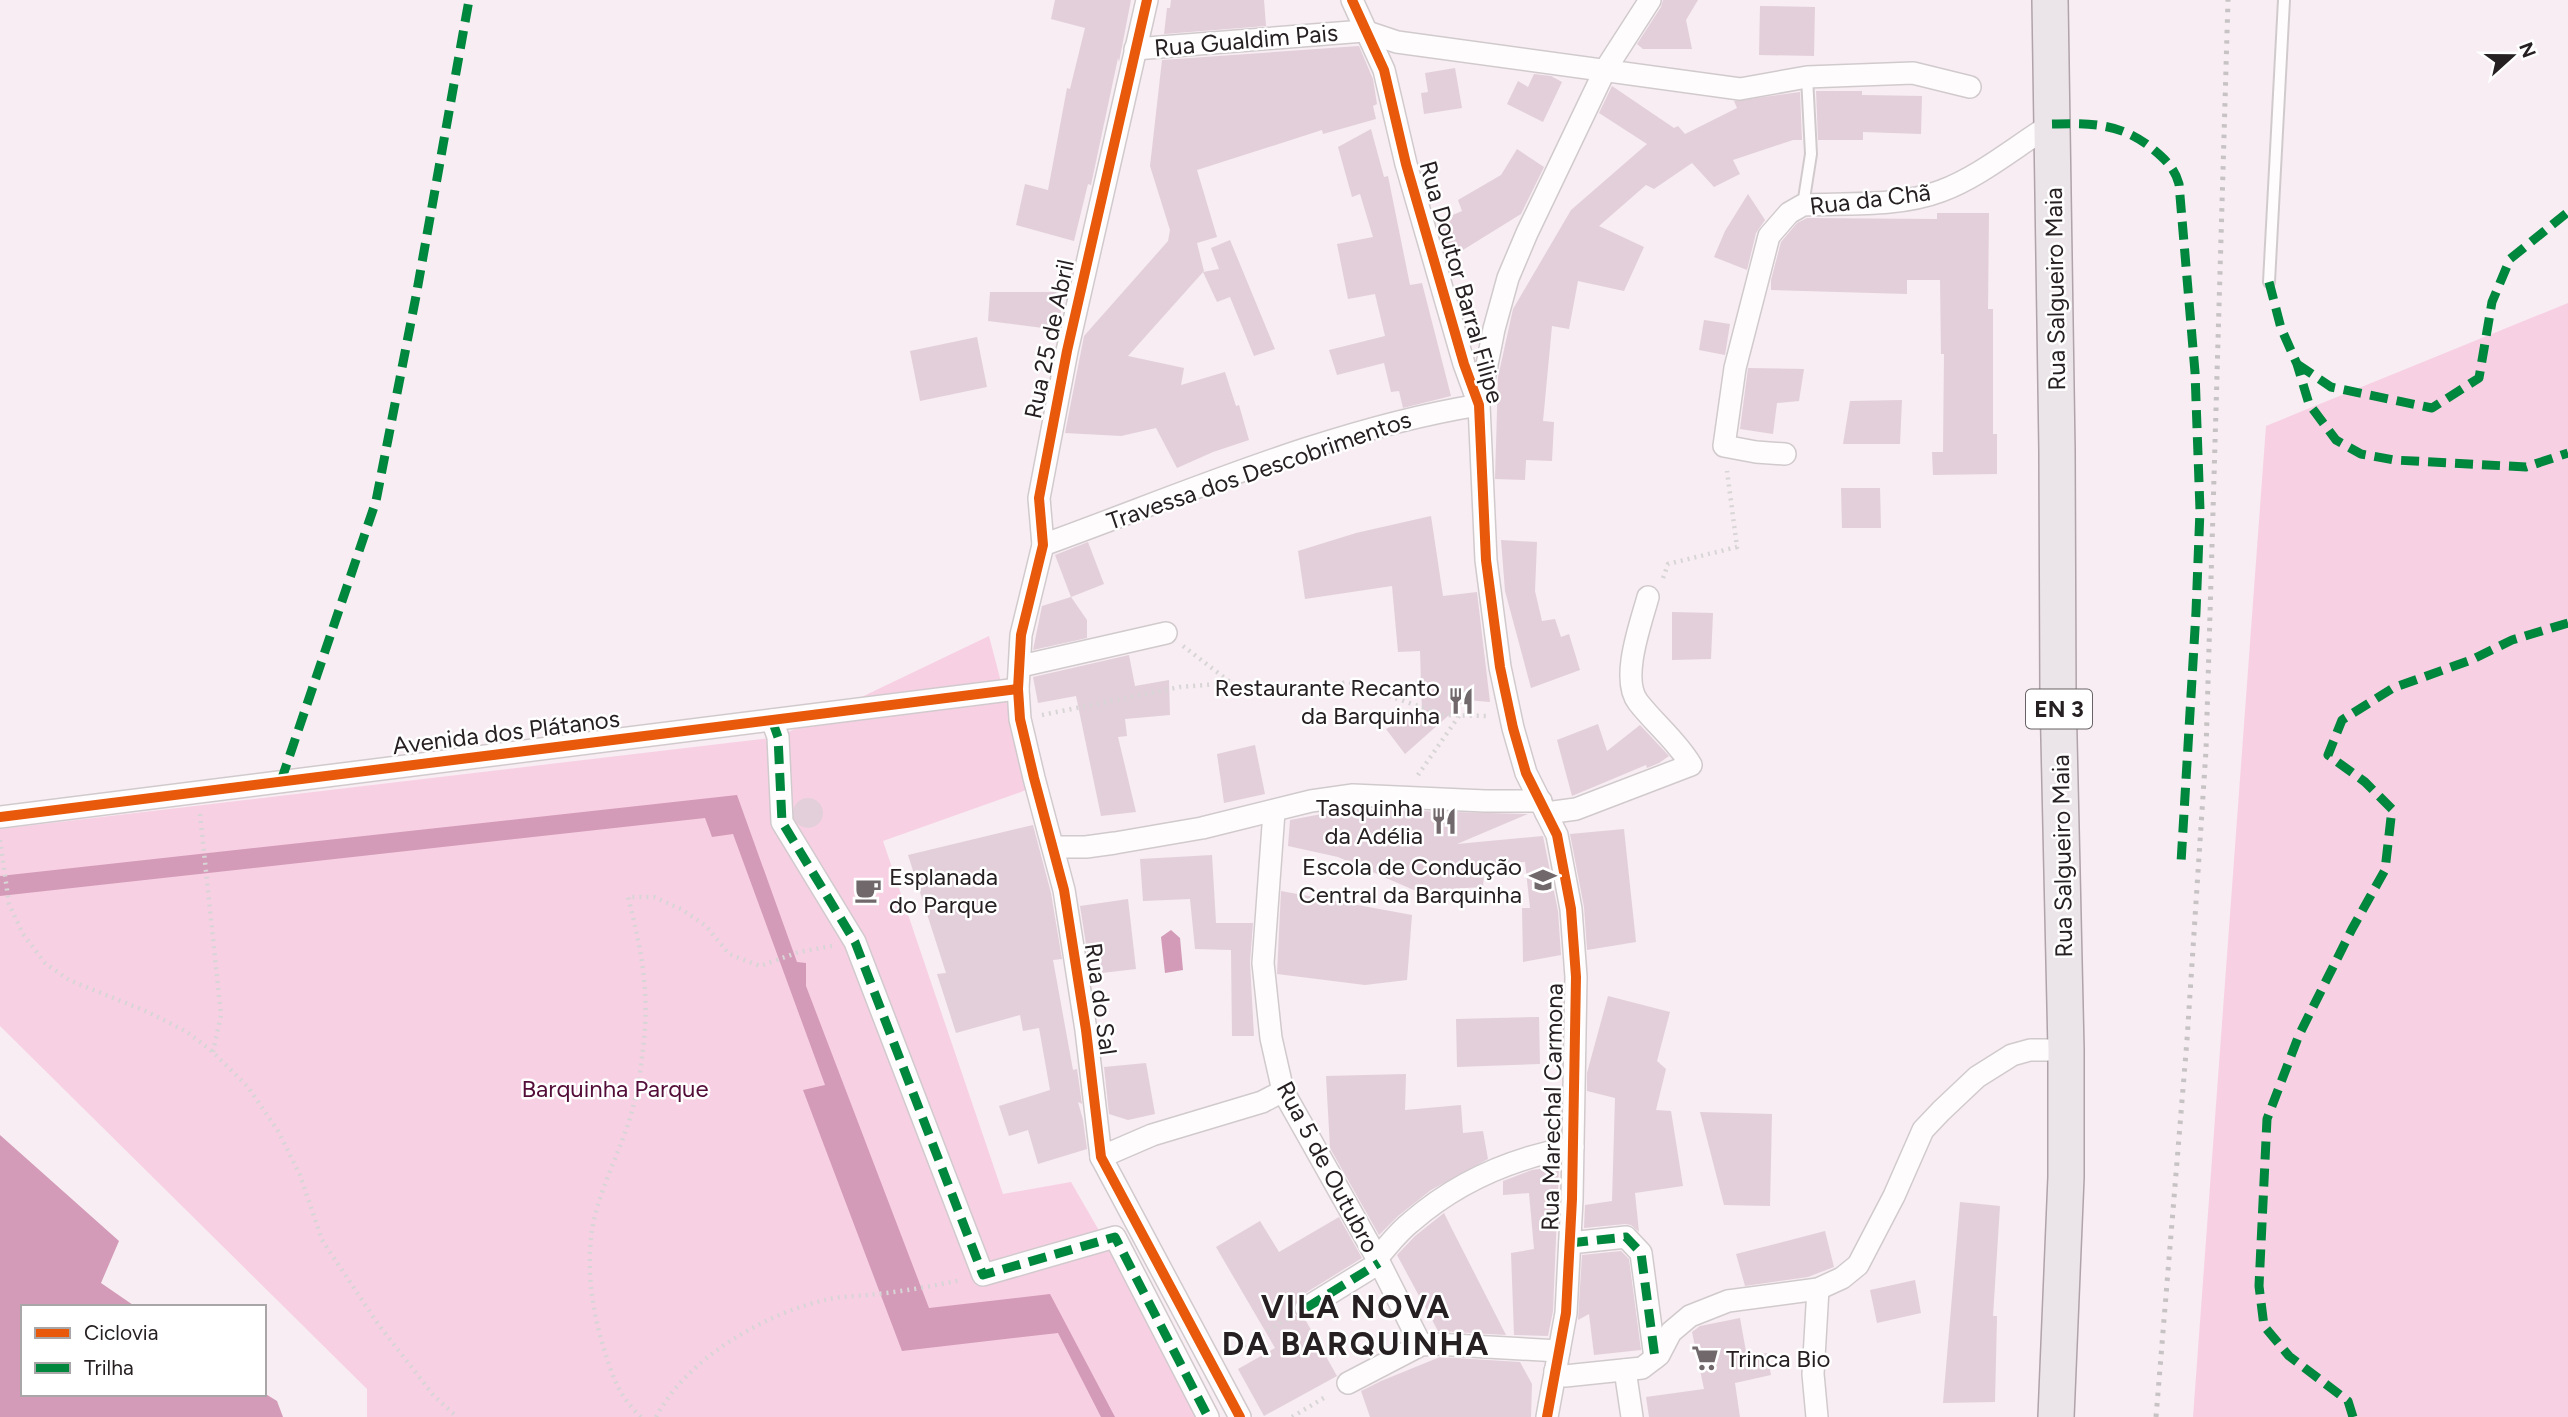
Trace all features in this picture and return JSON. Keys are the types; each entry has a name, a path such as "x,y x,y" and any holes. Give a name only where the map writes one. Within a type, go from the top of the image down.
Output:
{"main road":[{"name":"Rua Salgueiro Maia","path":"2049,0 2058,694 2066,1050 2066,1177 2056,1417"}],"street":[{"name":"Rua 25 de Abril","path":"1020,719 1018,689 1021,635 1043,545 1039,498 1041,485 1067,351 1147,0"},
{"name":"Rua Doutor Barral Filipe","path":"1352,0 1384,70 1406,164 1464,364 1479,405 1486,560 1500,667 1526,772 1543,807"},
{"path":"1479,405 1508,278 1527,233 1605,70 1650,0"},
{"name":"Rua Gualdim Pais","path":"1135,49 1364,31 1397,42 1740,89 1807,77 1913,72 1970,87"},
{"name":"Rua da Chã","path":"1724,446 1735,368 1769,236 1789,213 1803,205 1897,200 1941,191 1977,172 2052,124"},
{"name":"Travessa dos Descobrimentos","path":"1043,545 1256,467 1351,436 1423,414 1479,405"},
{"path":"1724,446 1785,454"},
{"path":"1054,847 1086,847 1202,828 1311,801 1353,795 1576,809 1691,765 1683,751 1635,699 1630,666 1648,597"},
{"path":"1021,666 1166,633"},
{"name":"Avenida dos Plátanos","path":"0,817 1018,689"},
{"name":"Rua do Sal","path":"1020,719 1064,890 1084,1017 1101,1157"},
{"path":"772,720 778,737 782,822 855,942 983,1275 1115,1237 1208,1417"},
{"name":"Rua Marechal Carmona","path":"1543,807 1557,835 1571,909 1576,977 1566,1313 1547,1417"},
{"name":"Rua 5 de Outubro","path":"1274,812 1263,964 1271,1038 1283,1091 1378,1260 1421,1345"},
{"path":"1348,1383 1421,1345 1435,1344 1557,1361 1565,1376 1642,1368 1659,1355 1671,1332 1690,1316 1728,1301 1818,1289 1842,1278 1858,1265 1894,1196 1923,1130 1959,1092 2012,1055 2030,1050 2066,1050"},
{"path":"1240,1417 1101,1157 1152,1135 1262,1102 1283,1091"},
{"path":"1306,1308 1378,1260 1410,1222 1462,1185 1503,1164 1573,1147"},
{"path":"1570,1243 1626,1237 1641,1253 1655,1358"},
{"path":"1817,1417 1812,1374 1818,1289"},
{"path":"1625,1370 1632,1417"}],"lane":[{"path":"2269,282 2284,0"},
{"path":"1803,205 1811,154 1807,77"}],"path":[{"path":"1648,597 1658,596 1668,564 1737,547 1724,446"},
{"path":"1166,633 1242,691 1304,688 1349,682 1444,715 1459,715 1403,798"},
{"path":"1020,719 1180,687 1231,683"},
{"path":"198,792 220,1015 213,1052"},
{"path":"0,836 9,904 23,934 45,963 69,980 148,1012 187,1032 213,1052 248,1087 278,1130 300,1175 322,1240 378,1324 434,1396 457,1417"},
{"path":"641,1417 624,1401 610,1367 594,1318 591,1282 591,1238 601,1196 633,1108 643,1049 646,998 642,953 628,897 654,897 681,909 706,926 729,954 760,966 799,953"},
{"path":"656,1417 676,1387 691,1371 738,1337 771,1321 830,1299 930,1287"},
{"path":"1212,1365 1306,1308"},
{"path":"1292,1417 1348,1383"}],"green space":[{"path":"2568,303 2568,1417 2193,1417 2266,426"},
{"name":"Barquinha Parque","path":"989,636 1029,789 883,841 1003,1194 1071,1182 1138,1298 1201,1417 367,1417 367,1389 0,1026 0,829 778,737"}],"shaded area":[{"path":"737,795 797,962 806,963 806,986 929,1308 1050,1294 1115,1417 1101,1417 1058,1333 902,1351 803,1090 825,1085 733,834 712,837 705,818 0,896 0,876"},
{"path":"1171,930 1180,938 1183,970 1165,973 1161,937"},
{"path":"0,1135 119,1241 101,1283 133,1305 21,1305 21,1396 266,1394 277,1401 283,1417 0,1417"}],"building":[{"path":"1055,0 1131,0 1091,185 1088,184 1074,241 1016,225 1025,184 1048,190 1067,88 1070,89 1085,28 1051,19"},
{"path":"1171,0 1264,0 1266,26 1164,34 1167,8 1170,8"},
{"path":"1663,0 1698,0 1686,20 1692,49 1643,49 1637,44"},
{"path":"1760,6 1815,7 1814,56 1759,55"},
{"path":"1359,46 1373,79 1377,104 1373,106 1376,119 1323,134 1322,130 1197,170 1217,237 1197,243 1204,271 1128,356 1184,368 1181,385 1225,372 1236,406 1239,405 1249,440 1177,468 1156,428 1121,436 1065,433 1084,336 1168,241 1170,230 1150,166 1162,60"},
{"path":"1455,68 1462,108 1424,114 1421,93 1428,92 1425,73"},
{"path":"1534,74 1551,76 1562,82 1543,122 1507,104 1518,81 1528,87"},
{"path":"1612,86 1674,128 1678,126 1685,134 1737,108 1734,101 1800,92 1802,140 1793,140 1733,160 1740,174 1714,187 1692,163 1654,189 1646,185 1599,226 1644,247 1624,291 1578,281 1569,329 1552,326 1543,421 1554,422 1552,461 1526,460 1525,480 1495,479 1498,377 1513,309 1571,210 1647,144 1599,113"},
{"path":"1816,91 1862,91 1862,95 1922,96 1921,134 1863,132 1863,140 1818,140"},
{"path":"1371,129 1384,177 1388,176 1410,285 1422,283 1451,396 1403,408 1399,391 1391,392 1384,363 1337,375 1329,350 1385,336 1375,294 1348,299 1337,244 1373,237 1360,194 1352,197 1338,147"},
{"path":"1517,149 1544,167 1521,214 1450,258 1437,222 1462,211 1458,200 1501,175"},
{"path":"1748,194 1765,220 1756,233 1747,270 1714,257 1725,231"},
{"path":"1937,213 1989,213 1988,309 1993,309 1993,434 1997,434 1997,474 1933,475 1932,452 1943,452 1944,354 1941,354 1940,280 1907,280 1907,294 1771,290 1781,242 1797,223 1807,218 1937,219"},
{"path":"1230,240 1275,349 1254,356 1230,297 1217,302 1203,272 1219,269 1211,248"},
{"path":"990,292 1064,292 1058,330 988,321"},
{"path":"1704,320 1730,324 1725,355 1699,350"},
{"path":"977,337 987,387 920,401 910,351"},
{"path":"1748,368 1804,369 1799,401 1777,403 1773,434 1740,429"},
{"path":"1902,400 1900,444 1843,444 1850,401"},
{"path":"1841,488 1880,488 1881,528 1842,528"},
{"path":"1431,516 1443,596 1477,592 1490,702 1466,700 1405,754 1386,729 1422,713 1420,651 1398,652 1392,586 1305,599 1298,551 1356,533"},
{"path":"1501,540 1537,542 1535,591 1542,621 1555,619 1561,637 1569,634 1580,670 1531,688 1505,591"},
{"path":"1088,542 1104,584 1071,597 1055,555"},
{"path":"1071,597 1087,620 1087,638 1033,650 1042,606"},
{"path":"1672,612 1713,613 1711,659 1672,660"},
{"path":"1129,655 1135,686 1169,680 1170,715 1125,719 1127,736 1118,737 1136,812 1101,816 1076,696 1038,703 1033,677"},
{"path":"1598,724 1607,751 1640,725 1669,756 1647,768 1646,765 1572,796 1557,740"},
{"path":"1255,745 1265,794 1224,803 1217,754"},
{"path":"808,798 819,802 823,813 819,824 808,828 797,824 793,813 797,802"},
{"path":"1348,809 1528,814 1457,844 1543,836 1558,911 1561,955 1523,962 1522,908 1530,908 1525,862 1485,863 1483,887 1416,891 1338,857 1288,846 1290,820"},
{"path":"1033,825 1051,893 1062,959 1053,960 1073,1070 1077,1069 1082,1104 1078,1102 1087,1149 1038,1164 1028,1130 1009,1136 999,1106 1050,1090 1039,1028 1023,1031 1020,1015 956,1033 937,974 946,973 908,855"},
{"path":"1624,829 1636,942 1587,950 1584,907 1570,834"},
{"path":"1212,855 1216,923 1253,923 1250,962 1254,1036 1232,1036 1231,950 1195,949 1190,899 1143,901 1140,859"},
{"path":"1281,891 1412,915 1407,980 1365,985 1277,974"},
{"path":"1128,899 1136,969 1102,973 1100,955 1088,957 1080,906"},
{"path":"1608,996 1670,1012 1657,1061 1666,1069 1656,1110 1671,1111 1683,1186 1635,1193 1639,1232 1631,1225 1625,1224 1584,1228 1585,1205 1612,1201 1615,1098 1587,1091 1587,1073"},
{"path":"1539,1017 1540,1064 1457,1067 1456,1019"},
{"path":"1146,1063 1155,1114 1128,1120 1109,1114 1104,1067"},
{"path":"1406,1074 1405,1110 1461,1105 1463,1133 1483,1131 1488,1159 1431,1190 1379,1235 1330,1148 1326,1076"},
{"path":"1700,1112 1772,1114 1770,1206 1724,1205"},
{"path":"1559,1166 1553,1311 1548,1336 1514,1335 1511,1253 1534,1249 1529,1193 1503,1195 1503,1181 1532,1170"},
{"path":"1960,1202 2000,1206 1993,1316 1997,1316 1995,1402 1943,1403"},
{"path":"1444,1213 1506,1335 1438,1331 1397,1255 1415,1236"},
{"path":"1339,1217 1362,1258 1299,1297 1293,1308 1295,1315 1306,1321 1337,1376 1264,1416 1238,1369 1275,1348 1216,1247 1260,1221 1279,1252"},
{"path":"1825,1231 1834,1267 1808,1277 1745,1286 1736,1254"},
{"path":"1621,1251 1629,1259 1641,1350 1594,1355 1589,1314 1578,1320 1582,1255"},
{"path":"1915,1280 1921,1313 1877,1323 1870,1290"},
{"path":"1740,1318 1747,1357 1767,1353 1771,1375 1735,1383 1740,1417 1649,1417 1646,1397 1704,1389 1692,1332 1700,1326"},
{"path":"1440,1357 1520,1362 1532,1384 1531,1417 1370,1417 1361,1391"}],"railway":[{"path":"2156,1417 2187,1040 2206,750 2228,0"}],"marked path":[{"path":"281,781 376,501 469,0"},
{"path":"2052,124 2093,125 2130,134 2166,161 2179,184 2195,372 2200,510 2181,863"},
{"path":"2297,364 2331,387 2432,408 2479,378 2492,302 2510,259 2568,212"},
{"path":"2269,282 2281,328 2297,364 2309,404 2336,440 2361,454 2394,460 2526,467 2568,453"},
{"path":"2353,1417 2348,1401 2289,1356 2264,1326 2259,1286 2267,1119 2299,1035 2385,870 2392,809 2365,782 2328,755 2342,720 2393,688 2471,660 2512,640 2568,623"},
{"path":"772,720 778,737 782,822 855,942 983,1275 1115,1237 1208,1417"},
{"path":"1570,1243 1626,1237 1641,1253 1655,1358"},
{"path":"1306,1308 1379,1263"}],"cycle path":[{"path":"1147,0 1067,351 1039,498 1043,545 1021,635 1018,689 1020,719 1064,890 1086,1030 1101,1157 1240,1417"},
{"path":"1352,0 1384,70 1406,164 1464,364 1479,405 1486,560 1500,667 1526,773 1557,835 1571,909 1576,977 1572,1199 1566,1313 1547,1417"},
{"path":"0,817 1018,689"}],"place":[{"name":"Restaurante Recanto da Barquinha","path":"1461,701"},
{"name":"Tasquinha da Adélia","path":"1444,821"},
{"name":"Escola de Condução Central da Barquinha","path":"1543,880"},
{"name":"Esplanada do Parque","path":"868,890"},
{"name":"Trinca Bio","path":"1705,1358"}],"district":[{"name":"VILA NOVA DA BARQUINHA","path":"1356,1326"}]}
